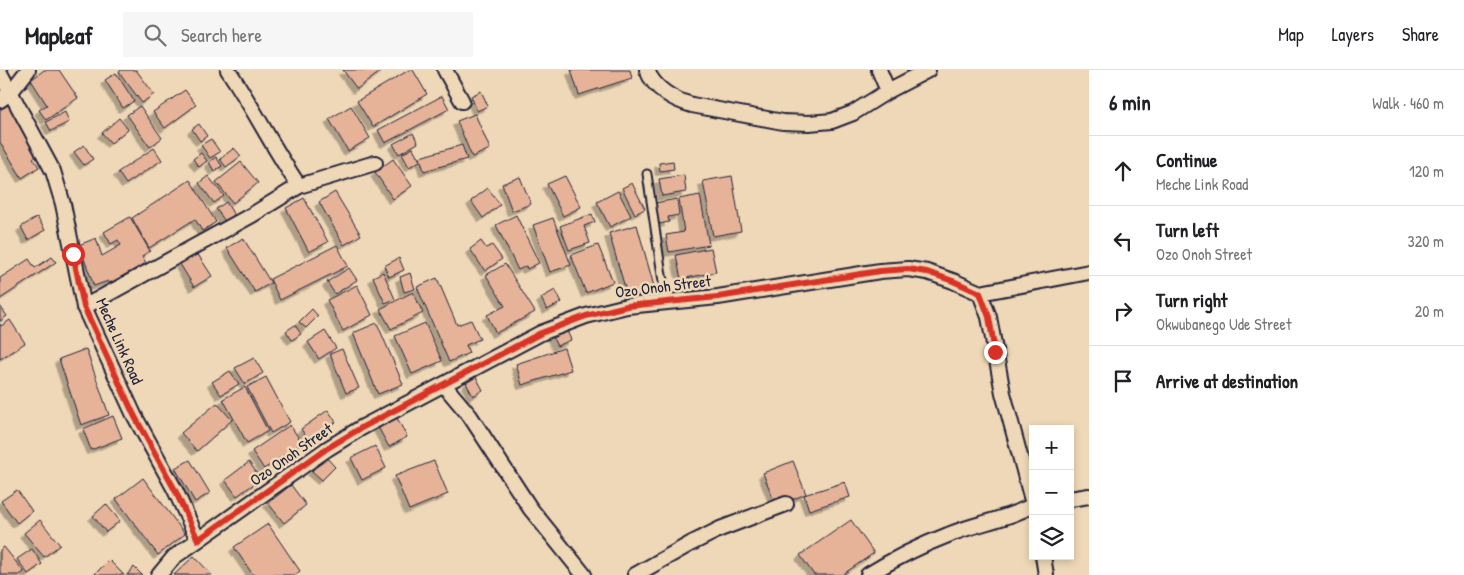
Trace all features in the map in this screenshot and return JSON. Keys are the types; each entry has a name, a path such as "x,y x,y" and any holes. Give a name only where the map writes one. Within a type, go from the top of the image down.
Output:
{"street":[{"path":"5,97 28,70"},
{"path":"228,70 299,186"},
{"path":"445,70 462,101"},
{"path":"647,70 654,82 669,96 679,101 784,122 809,123 832,121 844,117 928,70"},
{"path":"879,70 888,91"},
{"name":"Meche Link Road","path":"0,73 5,97 53,171 63,204 84,307 134,415 175,490 198,540"},
{"path":"84,307 252,215 299,186 375,163"},
{"name":"Ozo Onoh Street","path":"159,575 174,557 326,449 361,428 541,333 586,316 627,306 718,297 880,271 908,269 927,272 980,293"},
{"path":"1029,490 1003,393 989,317 980,293 1089,272"},
{"path":"444,385 475,423 530,508 584,575"},
{"path":"1074,498 1089,496"},
{"path":"635,575 720,529 786,504"},
{"path":"868,575 881,566 949,534 1018,513 1029,507"},
{"path":"1043,560 1046,575"}],"lane":[{"path":"647,174 666,302"}],"building":[{"path":"44,70 59,70 78,98 46,120 39,110 47,105 31,80"},
{"path":"121,70 136,70 154,94 142,103 119,72"},
{"path":"343,70 383,70 357,89"},
{"path":"409,70 413,70 427,94 373,127 357,101"},
{"path":"571,70 630,70 632,78 579,95"},
{"path":"116,73 134,101 123,108 105,80"},
{"path":"185,90 196,105 165,128 153,112"},
{"path":"481,91 488,106 477,111 471,96"},
{"path":"442,96 449,109 385,143 378,130"},
{"path":"10,104 39,154 33,158 39,167 22,178 0,142 0,110"},
{"path":"140,106 162,138 150,147 127,115"},
{"path":"351,106 370,138 348,151 329,119"},
{"path":"65,112 69,122 51,131 46,122"},
{"path":"475,114 490,149 472,157 457,121"},
{"path":"119,118 128,129 111,143 102,133"},
{"path":"199,124 207,136 200,141 192,129"},
{"path":"413,133 418,143 399,154 393,144"},
{"path":"211,139 220,152 210,158 201,145"},
{"path":"84,145 93,159 84,165 74,152"},
{"path":"462,145 467,159 424,171 420,157"},
{"path":"154,148 162,160 126,184 118,172"},
{"path":"234,148 241,156 226,167 220,159"},
{"path":"413,148 420,161 409,167 402,154"},
{"path":"201,153 207,161 199,167 193,159"},
{"path":"216,157 222,166 214,171 209,162"},
{"path":"393,159 412,186 393,199 375,172"},
{"path":"673,161 674,169 660,171 659,163"},
{"path":"241,162 258,183 233,203 216,182"},
{"path":"684,175 686,192 662,196 659,179"},
{"path":"208,176 224,196 214,203 199,183"},
{"path":"565,176 581,207 563,216 547,184"},
{"path":"732,176 741,231 713,236 703,181"},
{"path":"520,177 531,204 512,211 502,184"},
{"path":"190,180 216,222 202,231 195,219 149,248 132,218"},
{"path":"632,183 645,209 635,214 622,188"},
{"path":"488,188 500,205 483,218 471,201"},
{"path":"618,191 631,216 610,227 597,202"},
{"path":"335,192 361,235 344,245 319,202"},
{"path":"700,195 709,245 669,252 666,235 684,232 679,199"},
{"path":"304,198 328,242 309,252 286,208"},
{"path":"677,199 679,215 668,217 669,222 659,224 655,203"},
{"path":"226,202 234,215 225,221 216,209"},
{"path":"592,214 595,222 584,226 590,243 569,250 560,226"},
{"path":"516,215 539,263 527,269 526,266 518,270 496,225"},
{"path":"37,217 45,230 28,240 21,227"},
{"path":"130,217 150,251 142,256 146,263 110,283 108,281 94,286 79,245 96,238 102,256 121,245 118,240 111,244 104,232"},
{"path":"553,218 571,265 550,272 533,225"},
{"path":"637,225 655,290 628,298 609,233"},
{"path":"243,238 271,283 255,292 227,248"},
{"path":"481,241 486,248 492,245 502,259 485,271 470,249"},
{"path":"337,245 348,266 280,300 270,279"},
{"path":"598,245 613,282 586,293 571,255"},
{"path":"711,248 716,272 681,279 676,255"},
{"path":"197,253 212,276 194,287 180,264"},
{"path":"52,257 56,262 0,299 0,278 29,259 35,268"},
{"path":"399,258 404,270 389,277 384,266"},
{"path":"505,264 535,312 496,333 487,315 505,306 486,275"},
{"path":"349,268 357,280 335,294 327,282"},
{"path":"383,272 395,299 385,303 373,277"},
{"path":"410,273 415,289 404,292 400,277"},
{"path":"437,278 457,325 471,320 480,339 466,345 469,353 449,362 417,287"},
{"path":"357,285 372,315 343,331 327,300"},
{"path":"555,290 562,302 547,310 541,298"},
{"path":"413,292 423,313 391,329 380,309"},
{"path":"0,306 7,316 0,321"},
{"path":"312,309 318,316 306,328 299,322"},
{"path":"10,320 25,343 0,359 0,324 1,326"},
{"path":"377,323 403,384 378,394 353,333"},
{"path":"425,323 442,361 412,374 395,336"},
{"path":"295,325 301,334 292,340 286,331"},
{"path":"566,328 571,340 557,346 551,334"},
{"path":"325,331 336,348 319,359 308,342"},
{"path":"564,348 571,370 522,385 516,364"},
{"path":"86,349 109,415 81,425 59,359"},
{"path":"342,349 359,388 346,393 330,354"},
{"path":"254,358 263,373 245,384 235,368"},
{"path":"230,371 239,384 221,395 212,382"},
{"path":"266,377 290,422 271,433 247,387"},
{"path":"476,377 483,390 473,396 466,383"},
{"path":"245,387 268,431 247,443 223,399"},
{"path":"217,403 232,420 197,451 181,433"},
{"path":"328,410 336,422 309,441 301,429"},
{"path":"113,416 122,438 91,450 83,429"},
{"path":"396,416 407,437 389,447 378,427"},
{"path":"290,425 302,443 264,469 252,451"},
{"path":"375,446 386,468 362,480 351,458"},
{"path":"326,457 335,467 322,480 312,471"},
{"path":"190,460 210,493 195,502 175,468"},
{"path":"434,461 448,494 409,510 395,476"},
{"path":"793,461 806,494 776,506 763,473"},
{"path":"249,462 261,479 237,496 225,480"},
{"path":"143,478 185,534 158,555 116,499"},
{"path":"845,482 850,497 809,510 804,495"},
{"path":"291,485 306,505 284,523 268,503"},
{"path":"17,490 32,511 17,523 1,501"},
{"path":"106,504 120,521 106,532 93,516"},
{"path":"40,520 60,545 44,557 24,533"},
{"path":"851,520 874,553 842,575 814,575 800,555"},
{"path":"268,524 300,571 295,575 253,575 234,547"},
{"path":"4,547 24,572 20,575 2,575 0,572 0,550"},
{"path":"32,549 42,564 28,574 17,559"},
{"path":"194,556 212,575 174,575"},
{"path":"109,560 124,575 94,575"},
{"path":"134,567 142,575 127,575"}],"route":[{"path":"73,254 84,307 134,415 175,490 198,540 326,449 361,428 541,333 586,316 627,306 718,297 880,271 908,269 927,272 980,293 989,317 995,352"}]}
